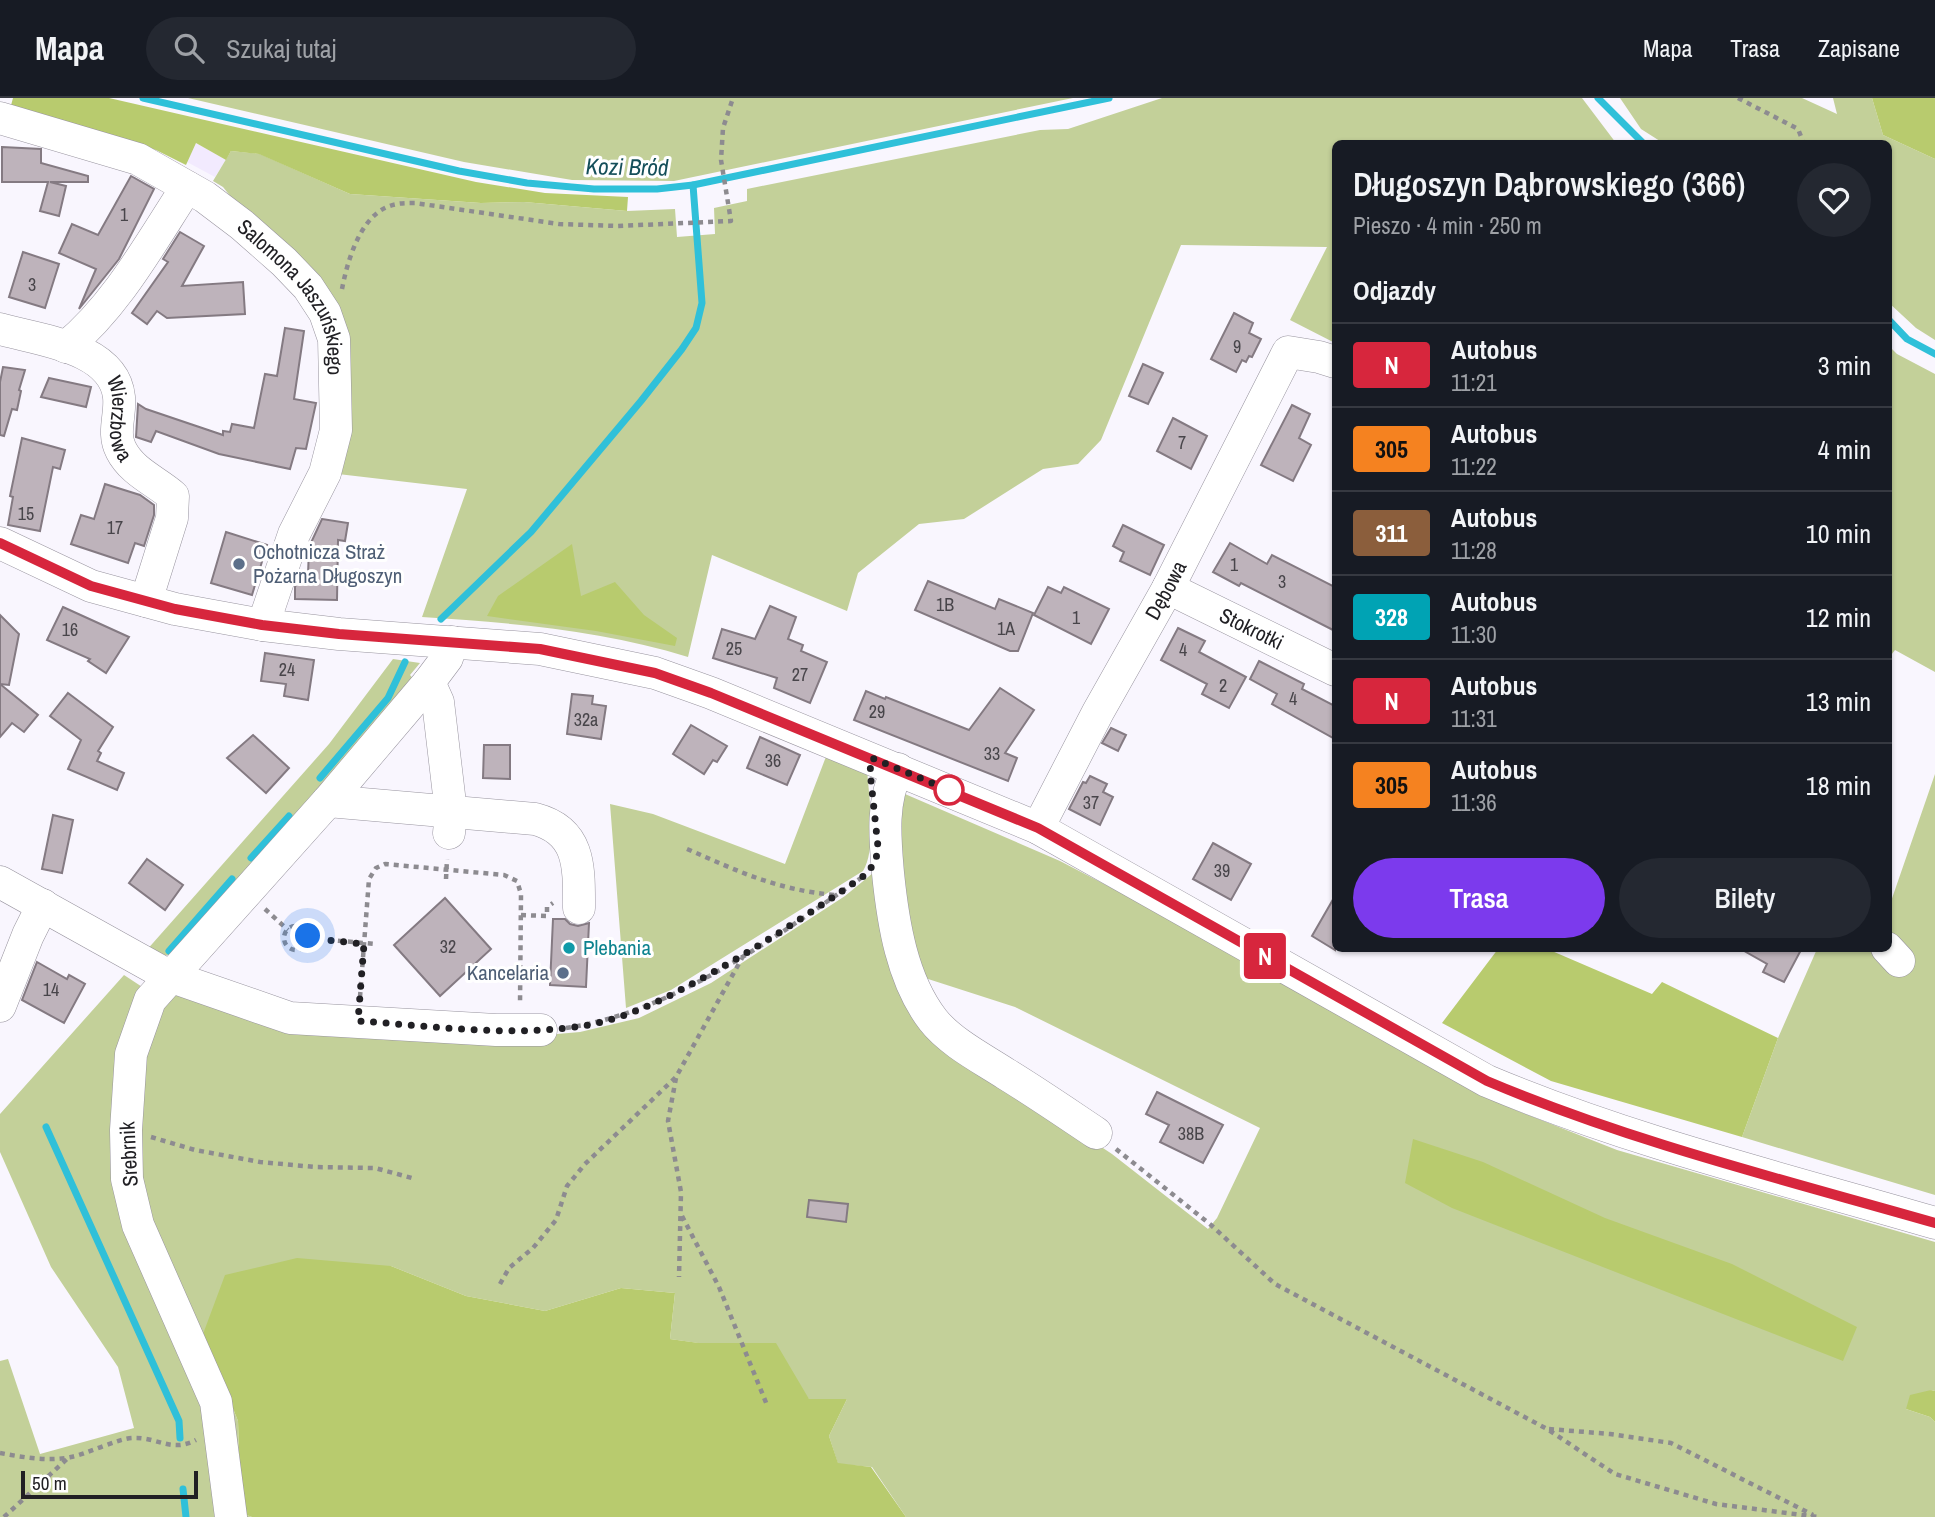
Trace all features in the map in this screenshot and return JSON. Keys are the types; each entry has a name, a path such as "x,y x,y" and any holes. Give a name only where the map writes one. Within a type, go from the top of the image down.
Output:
{"street":[{"name":"Salomona Jaszuńskiego","path":"0,118 138,159 187,187 242,225 292,270 308,287 325,313 334,338 336,430 325,473 294,534 262,625"},
{"path":"66,347 84,332 125,281 187,187"},
{"name":"Wierzbowa","path":"0,329 92,357 112,376 119,398 116,435 120,449 141,474 173,496 172,518 146,601"},
{"name":"Dębowa","path":"1038,828 1098,712 1168,588 1288,352 1319,356 1332,361"},
{"path":"0,542 91,586 175,609 262,625 339,634 540,649 655,673 723,698 1038,828 1487,1081 1550,1107 1634,1135 1935,1223"},
{"name":"Stokrotki","path":"1168,588 1332,669"},
{"name":"Srebrnik","path":"231,1517 216,1402 138,1225 127,1179 126,1130 131,1054 150,1000 328,801 429,682 447,658 452,642"},
{"path":"429,682 438,702 449,835"},
{"path":"898,769 889,785 886,800 888,864 891,898 910,980 934,1021 967,1049 1096,1133"},
{"path":"328,801 449,835 535,819 560,829 569,839 576,857 579,908"},
{"path":"0,882 169,976 290,1018 531,1030"},
{"path":"0,1006 43,905"}],"path":[{"path":"334,338 347,261 357,239 384,207 415,203 559,224 617,226 731,221 721,160 723,128 733,98"},
{"path":"1738,98 1798,129 1802,140"},
{"path":"446,879 449,835"},
{"path":"687,849 757,880 801,892 836,895"},
{"path":"358,1021 369,878 376,868 385,864 511,877 517,881 520,888 521,950 531,1030 590,1025 668,997 743,956 868,873"},
{"path":"521,915 547,916"},
{"path":"297,926 304,929 308,938 305,947 298,950 287,946 284,939 287,931 297,926"},
{"path":"308,938 375,944"},
{"path":"512,950 521,950"},
{"path":"500,1284 509,1268 533,1248 556,1220 567,1186 676,1077 743,956"},
{"path":"676,1077 668,1121 681,1192 679,1277"},
{"path":"126,1130 195,1150 260,1162 314,1167 375,1168 412,1178"},
{"path":"1096,1133 1211,1225 1275,1283 1547,1429 1615,1474 1716,1504 1817,1517"},
{"path":"682,1216 719,1287 766,1405"},
{"path":"0,1454 30,1458 69,1458 132,1437 186,1446 204,1437 220,1423"},
{"path":"1547,1429 1671,1443 1817,1517"},
{"path":"4,1517 69,1458"}],"shaded area":[{"path":"196,143 226,160 215,177 187,162"}],"green space":[{"path":"13,98 109,98 476,182 545,193 628,197 627,211 524,202 481,203 350,194 259,154 231,151 226,160 196,143 186,165 156,150 94,136 10,109"},
{"path":"188,98 1073,98 674,181 572,180 464,162"},
{"path":"1162,98 1582,98 1614,140 1332,140 1332,341 1290,320 1327,247 1181,245 1101,440 1078,464 1043,469 964,519 919,524 858,573 847,611 712,555 688,657 590,634 523,625 422,617 467,489 338,474 343,324 223,187 213,181 231,151 260,154 350,194 481,203 524,202 627,211 675,209 677,237 715,234 714,208 747,201 747,189 1040,130 1068,129"},
{"path":"1620,98 1802,98 1837,114 1833,98 1872,98 1883,135 1935,159 1935,340 1916,328 1892,306 1892,140 1658,140 1641,129"},
{"path":"1872,98 1935,98 1935,159 1883,135"},
{"path":"1892,349 1935,374 1935,672 1895,650 1892,654"},
{"path":"572,544 581,596 615,582 644,615 677,638 675,646 596,631 487,616 498,596"},
{"path":"393,659 420,663 410,675 416,682 169,955 159,956 145,952 329,744"},
{"path":"827,754 867,769 871,836 863,871 671,990 626,1008 610,804 653,814 785,864"},
{"path":"1935,774 1935,1195 1742,1137 1778,1038 1816,952 1892,952 1892,898"},
{"path":"905,794 1060,861 1177,922 1428,1066 1513,1109 1617,1150 1935,1242 1935,1391 1931,1390 1906,1409 1930,1417 1935,1422 1935,1517 906,1517 872,1467 838,1464 829,1436 847,1399 809,1399 698,1343 670,1339 675,1293 621,1288 545,1311 466,1296 391,1266 203,1334 238,1421 241,1513 252,1517 0,1517 0,1361 8,1359 40,1454 134,1428 118,1367 51,1267 0,1152 0,1114 124,975 162,1000 179,991 511,1038 580,1032 639,1018 711,983 845,896 879,868 890,938 976,1064 1112,1154 1208,1229 1217,1218 1260,1128 1015,1007 925,978 909,940 898,874 899,803"},
{"path":"1496,952 1554,952 1652,994 1662,982 1778,1038 1742,1137 1551,1081 1442,1023"},
{"path":"1413,1139 1483,1162 1605,1218 1732,1264 1857,1327 1843,1361 1452,1208 1405,1183"},
{"path":"297,1258 391,1266 466,1296 545,1311 621,1288 675,1293 670,1339 699,1343 776,1343 809,1399 847,1399 829,1436 838,1463 871,1467 906,1517 252,1517 241,1513 238,1421 203,1334 225,1275"},
{"path":"1935,1391 1935,1422 1930,1417 1906,1409 1910,1395"}],"building":[{"path":"2,147 41,149 41,163 88,176 88,182 50,182 66,186 59,216 40,211 48,182 2,182"},
{"path":"131,176 154,189 119,259 79,309 96,269 59,253 72,224 98,235"},
{"path":"180,232 204,246 182,286 243,282 245,314 167,318 157,311 147,324 132,313 168,262 163,259"},
{"path":"23,252 59,264 45,308 9,297"},
{"path":"1234,313 1253,323 1249,333 1261,339 1252,357 1249,356 1246,362 1242,360 1236,372 1211,359"},
{"path":"285,328 304,331 294,399 316,403 306,449 296,448 290,469 219,454 156,431 151,442 136,437 138,404 223,435 223,431 230,432 232,424 254,428 265,374 277,376"},
{"path":"1143,364 1163,373 1148,404 1129,396"},
{"path":"3,367 25,370 17,410 12,409 4,436 0,435 0,382"},
{"path":"49,378 91,387 86,407 41,397"},
{"path":"1292,405 1310,414 1299,438 1311,445 1293,481 1261,465"},
{"path":"1173,418 1207,436 1191,469 1157,451"},
{"path":"22,438 65,450 60,469 53,467 40,531 8,525 13,497 10,496"},
{"path":"105,484 140,495 154,505 154,515 144,546 135,543 128,563 71,544 81,515 94,519"},
{"path":"322,519 348,523 345,541 338,540 337,600 295,599 295,587 300,575 308,575 309,547"},
{"path":"1123,525 1164,545 1150,575 1120,561 1124,552 1113,546"},
{"name":"Ochotnicza Straż Pożarna Długoszyn","path":"226,532 267,545 252,595 211,583"},
{"path":"1230,543 1267,564 1272,555 1332,585 1332,629 1241,583 1239,586 1213,572"},
{"path":"928,581 995,609 999,599 1033,613 1018,651 1010,651 915,610"},
{"path":"1048,587 1061,593 1064,587 1109,609 1091,644 1034,615"},
{"path":"770,606 796,617 788,639 803,645 801,651 827,662 810,703 774,688 777,678 713,658 722,629 755,639"},
{"path":"63,607 129,637 106,673 88,661 90,659 47,640"},
{"path":"0,615 19,634 9,685 0,684"},
{"path":"1178,628 1205,641 1199,652 1246,677 1229,708 1202,694 1207,684 1161,660"},
{"path":"265,653 314,660 308,700 284,696 286,684 261,681"},
{"path":"1259,661 1304,684 1302,689 1332,704 1332,737 1272,704 1277,694 1250,679"},
{"path":"0,684 38,715 24,732 12,723 0,737"},
{"path":"1000,688 1034,710 1005,753 1017,758 1008,781 854,720 866,691 969,730"},
{"path":"68,693 113,727 98,751 101,753 97,761 124,773 117,790 68,769 81,740 50,716"},
{"path":"572,694 593,696 592,704 606,706 601,739 567,734"},
{"path":"691,725 727,746 717,762 713,760 704,774 673,754"},
{"path":"1111,728 1126,735 1118,751 1102,743"},
{"path":"253,735 289,768 266,793 227,758"},
{"path":"760,737 800,755 787,785 747,768"},
{"path":"484,745 510,745 510,779 483,778"},
{"path":"1090,776 1107,784 1103,792 1113,797 1100,825 1069,809 1083,782 1086,783"},
{"path":"53,815 73,820 62,873 42,869"},
{"path":"1213,843 1251,864 1231,900 1193,879"},
{"path":"147,859 183,885 165,910 129,883"},
{"path":"445,898 491,949 440,996 394,945"},
{"path":"1332,901 1332,948 1312,936"},
{"name":"Plebania","path":"553,919 565,919 578,926 589,923 586,987 550,985"},
{"path":"1746,952 1800,952 1784,982 1763,972 1767,964"},
{"path":"37,962 67,979 69,975 85,984 64,1023 22,1000"},
{"path":"1157,1092 1223,1125 1203,1163 1160,1142 1169,1125 1146,1114"},
{"path":"809,1200 848,1204 846,1222 807,1217"}],"waterway":[{"name":"Kozi Bród","path":"143,98 459,171 527,183 594,189 657,189 693,185 1109,98"},
{"name":"Kozi Bród","path":"1598,98 1640,140"},
{"path":"441,619 531,532 641,401 696,328 702,303 693,185"},
{"name":"Kozi Bród","path":"1892,323 1907,339 1935,354"},
{"path":"320,778 388,698 405,662"},
{"path":"251,858 289,816"},
{"path":"169,951 232,879"},
{"path":"46,1127 179,1421 180,1438"},
{"path":"183,1489 186,1517"}],"bus line":[{"name":"N","path":"0,543 91,586 175,609 262,625 339,634 540,649 655,673 872,758 1038,828 1487,1081 1550,1107 1634,1135 1935,1223"}],"place":[{"name":"Ochotnicza Straż Pożarna Długoszyn","path":"239,564"},
{"name":"Plebania","path":"569,948"},
{"name":"Kancelaria","path":"563,973"}],"route":[{"path":"308,936 364,944 358,1021 520,1031 590,1025 668,997 743,956 868,873 878,852 870,771 872,758 949,790"}]}
